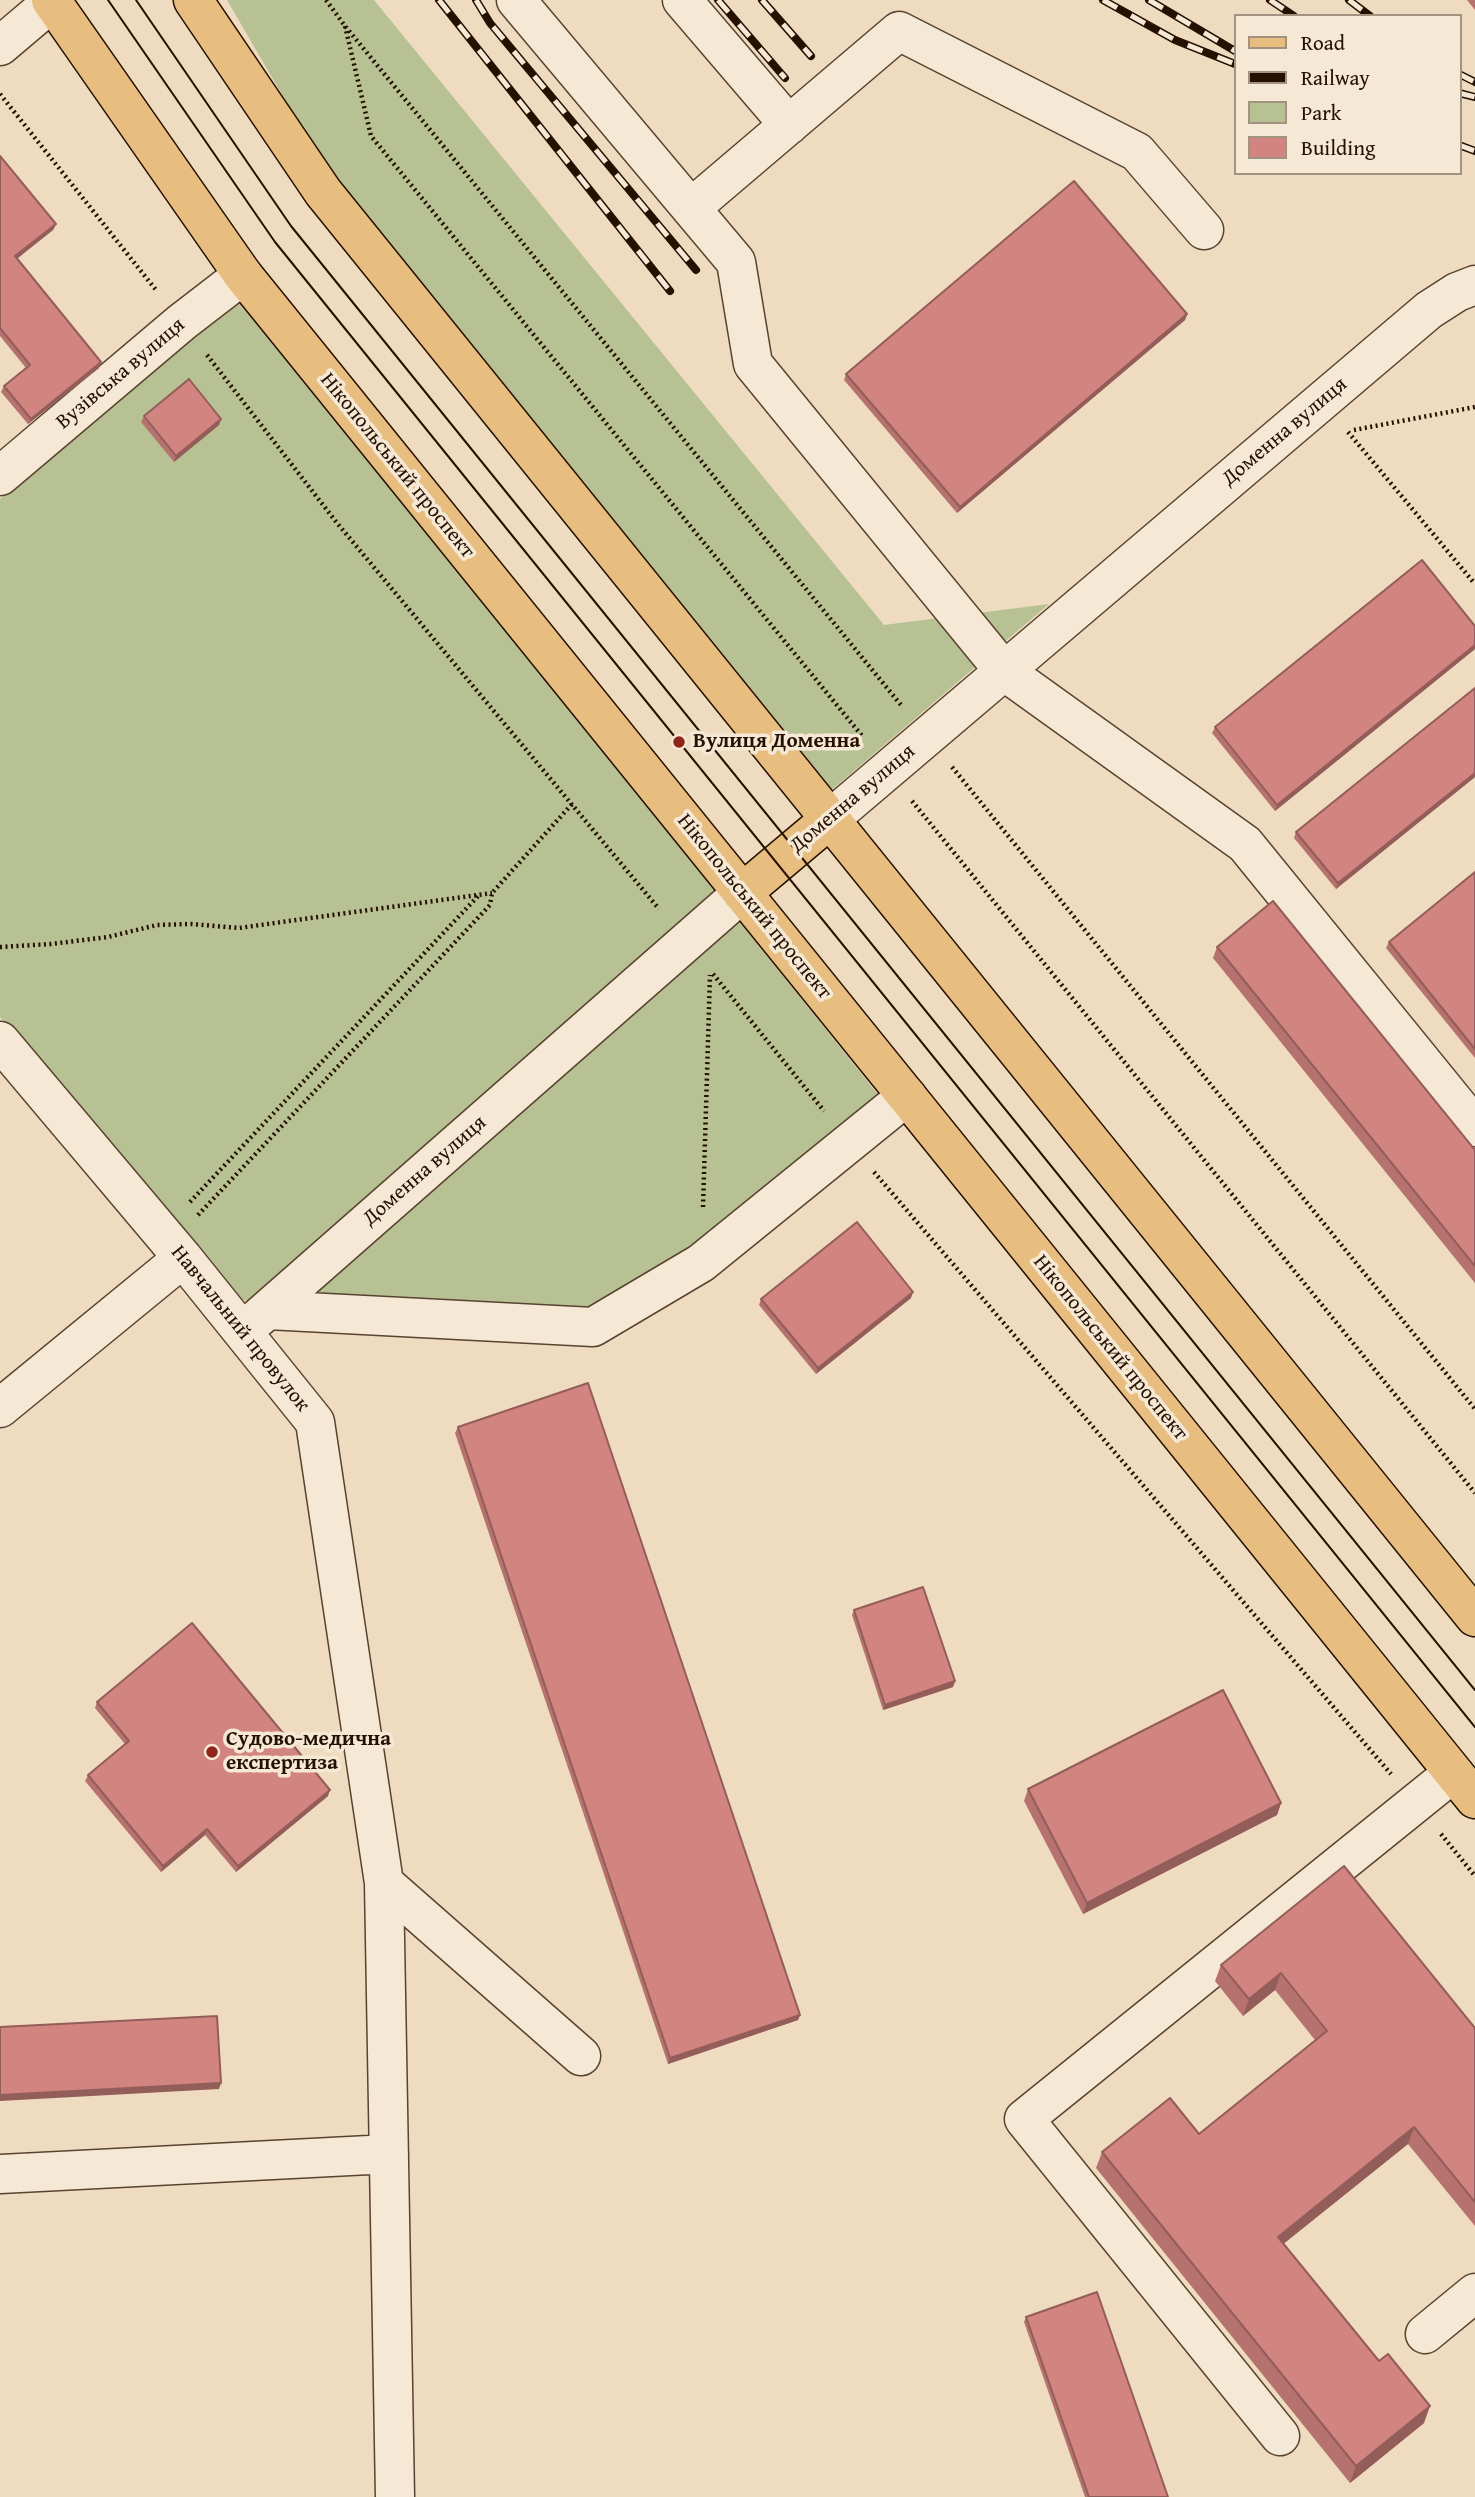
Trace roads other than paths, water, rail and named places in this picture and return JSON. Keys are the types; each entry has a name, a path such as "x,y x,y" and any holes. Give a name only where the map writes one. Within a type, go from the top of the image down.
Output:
{"main road":[{"path":"193,0 323,192 1475,1617"},
{"name":"Нікопольський проспект","path":"51,1 243,275 1464,1786"},
{"name":"Доменна вулиця","path":"742,893 830,819"}],"street":[{"path":"516,0 736,262 753,364 1004,671 1245,844 1475,1127"},
{"path":"682,0 789,125"},
{"path":"0,46 51,1"},
{"path":"691,208 899,31 1137,152 1204,230"},
{"name":"Вузівська вулиця","path":"0,476 182,322 243,275"},
{"name":"Доменна вулиця","path":"830,819 1429,310 1457,292 1475,285"},
{"name":"Доменна вулиця","path":"256,1320 742,893"},
{"name":"Навчальний провулок","path":"0,1041 172,1244 256,1320 315,1422 384,1883 395,2497"},
{"path":"256,1320 593,1327 701,1262 907,1096"},
{"path":"0,1408 172,1244"},
{"path":"1280,2436 1024,2119 1416,1803 1464,1786"},
{"path":"384,1883 581,2056"},
{"path":"0,2174 389,2154"},
{"path":"1425,2334 1475,2293"}],"tram line":[{"path":"108,0 275,242 1475,1727"},
{"path":"136,0 291,226 1475,1690"}],"railway":[{"path":"439,0 670,291"},
{"path":"476,0 490,23 696,270"},
{"path":"718,0 785,78"},
{"path":"762,0 811,56"},
{"path":"1103,0 1175,40 1234,64"},
{"path":"1149,0 1234,50"},
{"path":"1270,0 1291,14"},
{"path":"1349,0 1367,14"},
{"path":"1461,75 1475,82"},
{"path":"1461,94 1475,97"},
{"path":"1461,146 1475,151"}],"place":[{"name":"Вулиця Доменна","path":"679,742"},
{"name":"Судово-медична експертиза","path":"212,1752"}]}
